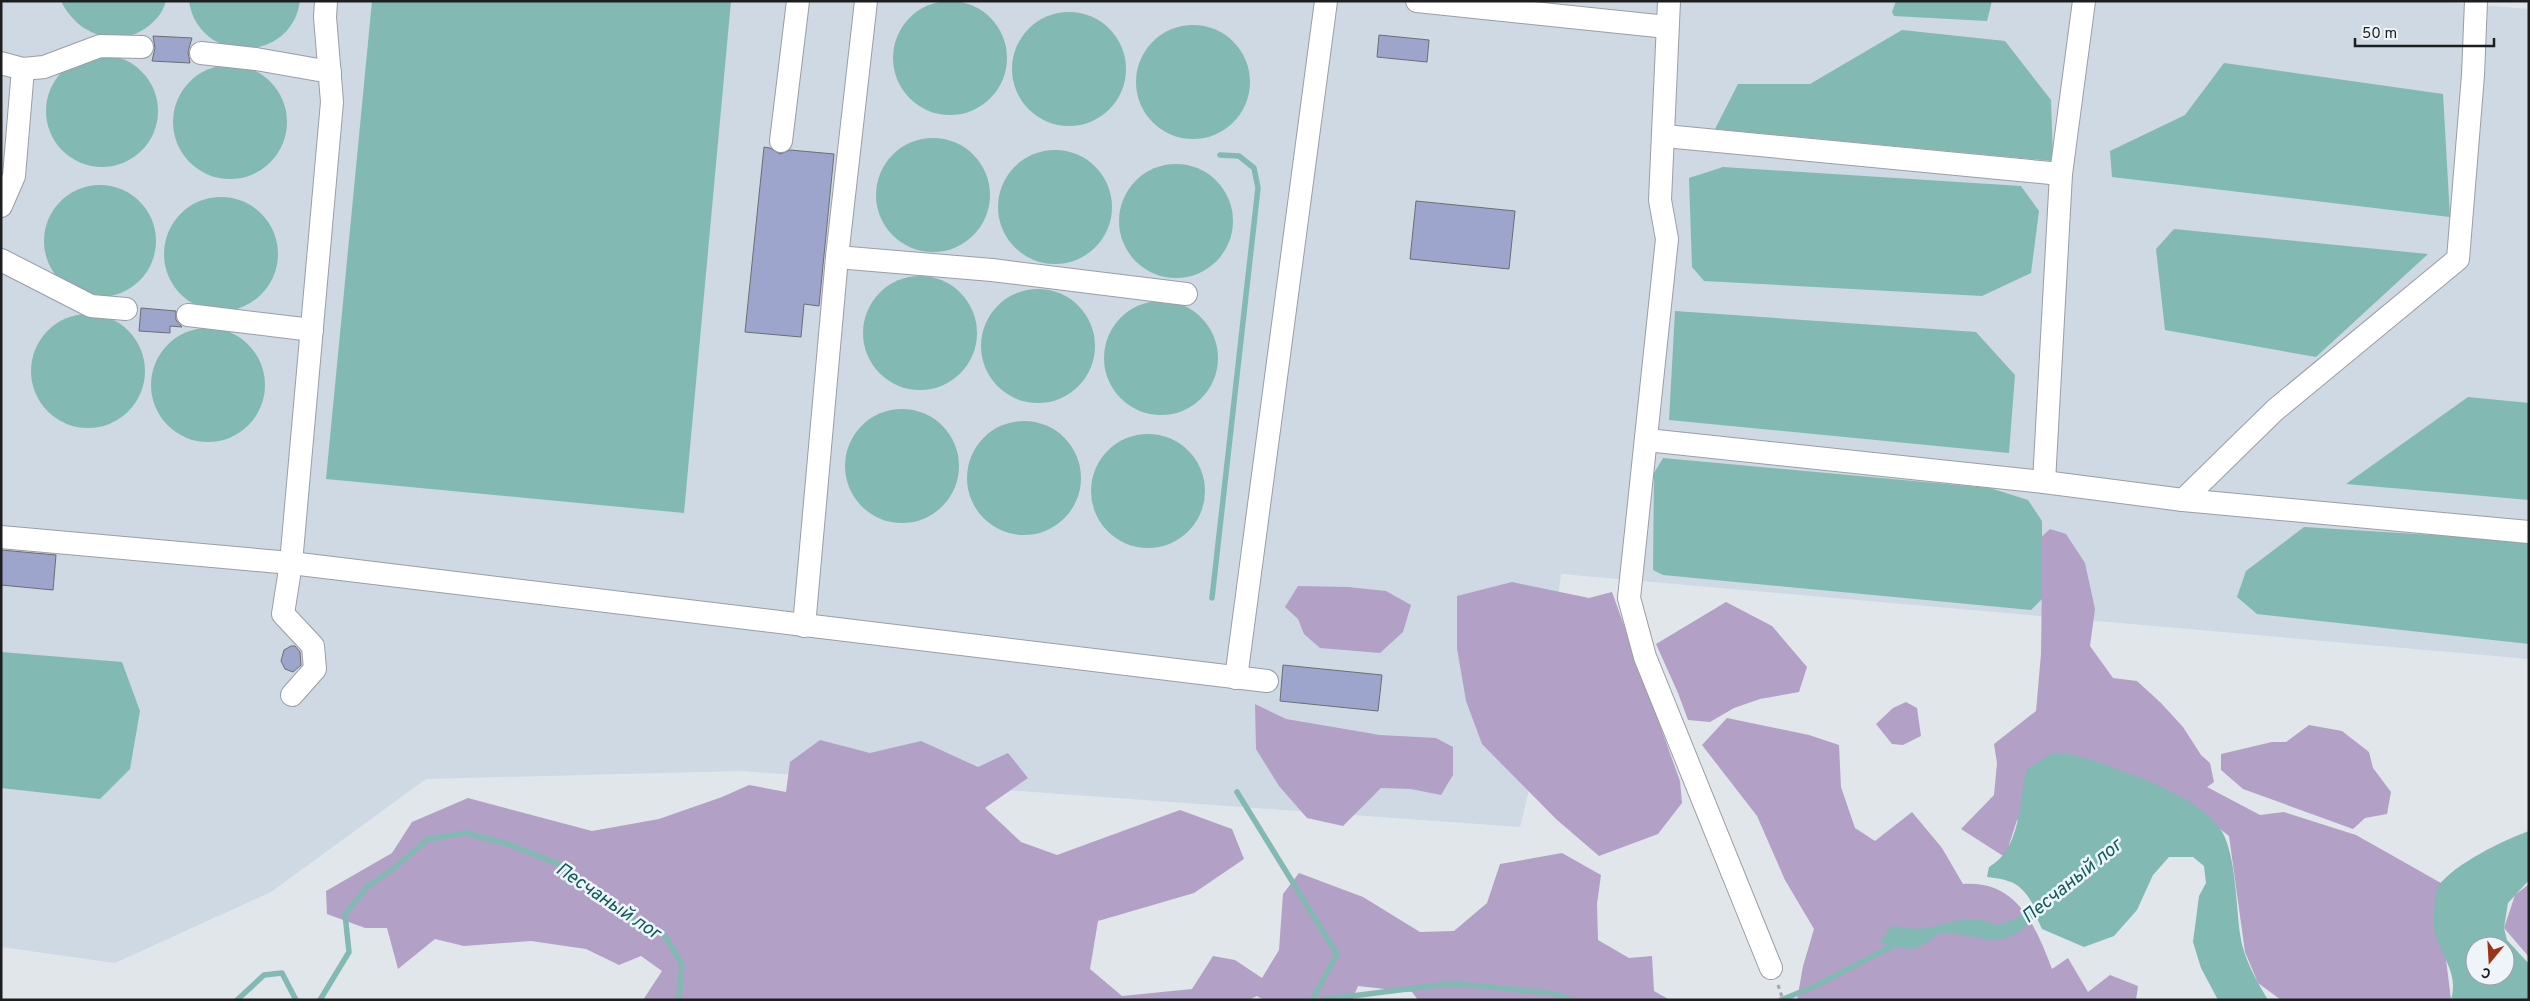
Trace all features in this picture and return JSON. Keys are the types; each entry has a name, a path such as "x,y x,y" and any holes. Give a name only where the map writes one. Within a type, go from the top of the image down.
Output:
{"lane":[{"path":"292,695 315,669 313,646 282,614 291,563 332,102 325,17 326,1"},
{"path":"781,141 798,1"},
{"path":"804,626 837,257 866,1"},
{"path":"1236,678 1326,1"},
{"path":"1417,1 1667,26"},
{"path":"1669,1 1665,136 1660,200 1667,239 1629,598 1645,656 1771,968"},
{"path":"2044,482 2061,174 2084,1"},
{"path":"2183,500 2275,410 2458,259 2473,75 2476,1"},
{"path":"1,63 23,69 44,67 100,46 142,47"},
{"path":"201,53 256,59 330,72"},
{"path":"1,206 14,176 23,69"},
{"path":"1665,136 2061,174"},
{"path":"837,257 992,270 1186,294"},
{"path":"1,260 91,306 126,309"},
{"path":"188,315 312,330"},
{"path":"1647,440 2044,482 2183,500 2529,532"},
{"path":"1,537 291,563 1267,681"}],"shaded area":[{"path":"1,1 2432,1 2529,9 2529,659 1561,574 1539,749 1520,827 740,771 426,779 271,892 115,963 1,947"},
{"path":"2050,529 2066,534 2085,563 2095,609 2090,646 2113,678 2137,681 2183,727 2201,755 2210,763 2214,782 2207,787 2260,815 2284,812 2356,835 2441,883 2434,927 2446,959 2451,1000 2281,1000 2258,983 2245,952 2229,836 2181,799 2017,820 2009,845 2011,861 1961,829 1994,795 1997,763 1994,744 2036,711 2041,654 2042,579 2028,563 2032,546"},
{"path":"1512,582 1589,598 1612,592 1680,781 1682,803 1658,834 1599,856 1556,819 1482,744 1466,701 1457,648 1457,596"},
{"path":"1298,586 1348,587 1386,591 1411,605 1403,632 1380,653 1320,648 1304,634 1298,619 1285,607"},
{"path":"1726,602 1772,626 1807,667 1799,692 1760,699 1734,708 1710,722 1688,720 1656,644"},
{"path":"1906,702 1917,708 1921,736 1903,745 1892,744 1876,724 1893,708"},
{"path":"1255,704 1286,719 1380,735 1436,738 1453,747 1453,775 1441,795 1411,789 1381,788 1343,826 1307,818 1279,786 1256,749"},
{"path":"1727,718 1809,735 1839,745 1841,787 1855,828 1875,841 1912,812 1942,848 1963,884 1982,884 1997,889 2011,898 2022,909 2039,937 2052,969 2068,958 2088,992 2110,975 2138,986 2136,1000 1797,1000 1803,966 1814,929 1785,880 1757,816 1702,745"},
{"path":"2309,725 2342,731 2369,752 2373,768 2391,792 2387,814 2365,818 2353,829 2243,789 2221,770 2221,754 2272,742 2286,742"},
{"path":"820,740 870,753 921,741 978,767 1008,753 1028,778 985,808 1021,842 1057,855 1180,810 1232,829 1244,859 1194,893 1098,921 1090,969 1122,996 1192,989 1213,956 1235,960 1262,978 1279,950 1283,894 1299,873 1363,897 1420,932 1454,931 1487,903 1500,864 1562,853 1601,875 1597,904 1598,940 1629,958 1652,956 1654,991 1670,1000 1418,1000 1412,992 1358,986 1352,1000 1264,1000 1257,996 1248,1000 643,1000 662,971 641,956 619,965 586,949 531,941 464,946 435,939 398,969 387,928 365,928 327,914 326,891 392,853 412,822 468,798 592,831 659,819 722,797 749,785 786,792 790,762"},
{"path":"2529,884 2529,957 2515,941 2515,936 2511,936 2504,928 2515,895"}],"water":[{"path":"61,1 166,1 158,16 145,29 132,35 118,38 91,32 69,14"},
{"path":"189,1 300,1 293,22 280,37 263,46 245,49 226,46 209,37 196,22"},
{"path":"372,1 731,1 684,513 326,479"},
{"path":"950,1 972,6 990,18 1002,36 1007,58 1002,80 990,98 972,110 950,115 928,110 910,98 898,80 893,58 898,36 910,18 928,6"},
{"path":"1896,1 1992,1 1987,21 1894,16 1892,12"},
{"path":"1069,12 1091,17 1109,29 1121,47 1126,69 1121,91 1109,109 1091,121 1069,126 1047,121 1029,109 1017,91 1012,69 1017,47 1029,29 1047,17"},
{"path":"1193,25 1215,30 1233,42 1245,60 1250,82 1245,104 1233,122 1215,134 1193,139 1171,134 1153,122 1141,104 1136,82 1141,60 1153,42 1171,30"},
{"path":"1902,30 2005,41 2051,100 2053,161 1715,129 1738,84 1810,84"},
{"path":"102,55 124,59 142,71 154,89 158,111 154,133 142,151 124,163 102,167 80,163 62,151 50,133 46,111 50,89 62,71 80,59"},
{"path":"2224,63 2443,94 2450,217 2112,177 2110,151 2185,115"},
{"path":"230,65 252,70 270,82 282,100 287,122 282,144 270,162 252,174 230,179 208,174 190,162 178,144 173,122 178,100 190,82 208,70"},
{"path":"933,138 955,143 973,155 985,173 990,195 985,217 973,235 955,247 933,252 911,247 893,235 881,217 876,195 881,173 893,155 911,143"},
{"path":"1055,150 1077,155 1095,167 1107,185 1112,207 1107,229 1095,247 1077,259 1055,264 1033,259 1015,247 1003,229 998,207 1003,185 1015,167 1033,155"},
{"path":"1176,164 1198,169 1216,181 1228,199 1233,221 1228,243 1216,261 1198,273 1176,278 1154,273 1136,261 1124,243 1119,221 1124,199 1136,181 1154,169"},
{"path":"1723,167 2021,186 2039,211 2031,273 1982,296 1704,281 1692,267 1689,178"},
{"path":"100,185 122,189 140,201 152,219 156,241 152,263 140,281 122,293 100,297 78,293 60,281 48,263 44,241 48,219 60,201 78,189"},
{"path":"221,197 243,202 261,214 273,232 278,254 273,276 261,294 243,306 221,311 199,306 181,294 169,276 164,254 169,232 181,214 199,202"},
{"path":"2174,229 2428,254 2316,357 2165,330 2156,249"},
{"path":"920,276 942,281 960,293 972,311 977,333 972,355 960,373 942,385 920,390 898,385 880,373 868,355 863,333 868,311 880,293 898,281"},
{"path":"1038,289 1060,294 1078,306 1090,324 1095,346 1090,368 1078,386 1060,398 1038,403 1016,398 998,386 986,368 981,346 986,324 998,306 1016,294"},
{"path":"1161,301 1183,306 1201,318 1213,336 1218,358 1213,380 1201,398 1183,410 1161,415 1139,410 1121,398 1109,380 1104,358 1109,336 1121,318 1139,306"},
{"path":"1675,311 1976,332 2015,375 2009,453 1669,420"},
{"path":"88,314 110,319 128,331 140,349 145,371 140,393 128,411 110,423 88,428 66,423 48,411 36,393 31,371 36,349 48,331 66,319"},
{"path":"208,328 230,333 248,345 260,363 265,385 260,407 248,425 230,437 208,442 186,437 168,425 156,407 151,385 156,363 168,345 186,333"},
{"path":"2468,397 2529,403 2529,500 2346,484"},
{"path":"902,409 924,414 942,426 954,444 959,466 954,488 942,506 924,518 902,523 880,518 862,506 850,488 845,466 850,444 862,426 880,414"},
{"path":"1024,421 1046,426 1064,438 1076,456 1081,478 1076,500 1064,518 1046,530 1024,535 1002,530 984,518 972,500 967,478 972,456 984,438 1002,426"},
{"path":"1148,434 1170,439 1188,451 1200,469 1205,491 1200,513 1188,531 1170,543 1148,548 1126,543 1108,531 1096,513 1091,491 1096,469 1108,451 1126,439"},
{"path":"1663,458 1990,488 2028,500 2042,521 2042,599 2031,610 1663,575 1653,570 1654,473"},
{"path":"2304,527 2529,541 2529,644 2257,614 2237,597 2246,571"},
{"path":"1,652 122,662 140,711 130,769 100,799 1,788"},
{"path":"2052,753 2074,755 2095,761 2157,785 2192,804 2212,819 2219,827 2225,837 2232,863 2240,934 2244,951 2268,1000 2218,1000 2201,968 2193,942 2199,896 2206,883 2204,866 2193,857 2169,857 2153,875 2137,910 2114,936 2084,947 2042,929 2036,916 2024,928 2012,936 2001,939 1939,933 1918,948 1906,949 1880,943 1891,926 1922,929 1969,919 1987,921 1998,925 2019,917 2034,906 2025,892 2015,884 1987,877 1989,867 2007,849 2013,837 2020,810 2026,770"},
{"path":"2529,831 2529,880 2508,903 2504,928 2506,936 2465,936 2465,986 2515,986 2515,949 2529,964 2529,1000 2451,1000 2453,980 2434,928 2436,893 2438,886 2446,877 2468,861 2493,847"}],"building":[{"path":"1379,35 1429,40 1427,62 1377,57"},
{"path":"153,36 192,38 188,52 190,63 152,61 155,48"},
{"path":"764,147 780,154 790,150 834,154 819,306 804,304 801,337 745,332"},
{"path":"1416,201 1515,211 1509,269 1410,259"},
{"path":"141,308 176,311 176,320 182,327 170,326 170,333 139,331"},
{"path":"1,550 56,555 53,590 1,585"},
{"path":"295,646 300,652 301,665 293,672 285,669 281,661 284,650"},
{"path":"1283,665 1382,675 1378,711 1280,701"}],"waterway":[{"path":"1212,598 1258,188 1254,168 1239,156 1220,155"},
{"path":"1237,792 1337,954 1312,1000"},
{"name":"Песчаный лог","path":"320,1000 349,952 345,914 368,886 393,869 428,839 466,833 508,844 559,864 619,912 663,933 682,964 679,1000"},
{"name":"Песчаный лог","path":"1781,1000 1815,986 1898,943"},
{"name":"Песчаный лог","path":"237,1000 264,975 282,973 296,1000"},
{"name":"Песчаный лог","path":"1320,1000 1447,984 1556,994 1571,1000"}]}
